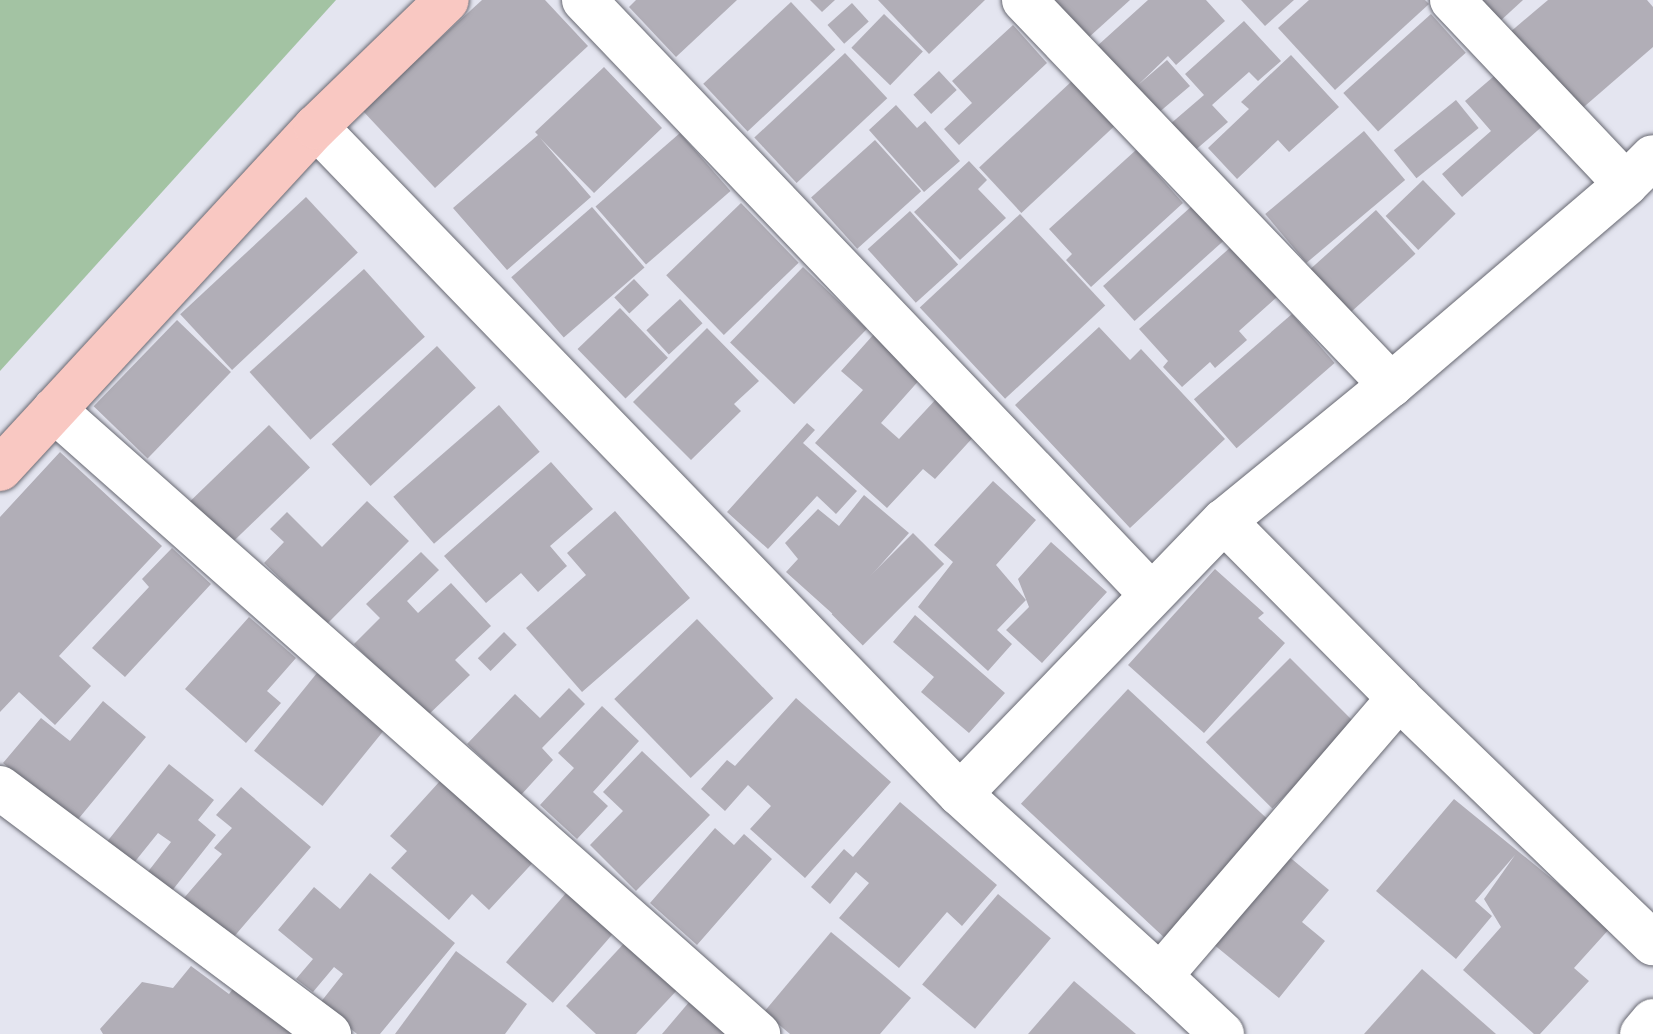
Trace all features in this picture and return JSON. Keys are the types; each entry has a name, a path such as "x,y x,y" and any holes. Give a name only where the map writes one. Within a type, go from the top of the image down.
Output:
{"main road":[{"path":"0,469 316,127 447,0"}],"street":[{"path":"584,0 1151,594"},
{"path":"1024,0 1391,385"},
{"path":"960,794 1224,521 1391,385 1640,171 1452,0"},
{"path":"316,127 960,794 1222,1034"},
{"path":"54,410 758,1034"},
{"path":"1224,521 1399,698 1653,943"},
{"path":"1160,976 1399,698"},
{"path":"0,788 329,1034"},
{"path":"1642,1034 1653,1021"}],"green space":[{"path":"0,0 336,0 0,371"}],"building":[{"path":"482,0 545,0 588,46 435,188 362,110"},
{"path":"636,0 737,0 676,57 629,7"},
{"path":"810,0 835,0 822,12"},
{"path":"878,0 985,0 929,54"},
{"path":"1053,0 1130,0 1088,38"},
{"path":"1148,0 1206,0 1225,21 1176,65 1168,56 1138,85 1167,60 1190,86 1157,114 1096,47"},
{"path":"1241,0 1294,0 1265,26"},
{"path":"1309,0 1425,0 1429,4 1335,90 1278,28"},
{"path":"1477,0 1523,0 1498,23"},
{"path":"1548,0 1647,0 1653,7 1653,47 1578,112 1509,33"},
{"path":"791,2 835,50 748,131 703,84"},
{"path":"852,3 869,22 844,44 827,25"},
{"path":"884,14 923,52 890,85 851,48"},
{"path":"1431,14 1466,53 1378,132 1343,93"},
{"path":"1244,21 1281,61 1258,81 1249,72 1212,105 1228,122 1193,152 1169,125 1204,95 1185,74"},
{"path":"1013,25 1047,63 959,145 944,129 972,103 952,81"},
{"path":"845,53 887,98 797,183 754,138"},
{"path":"1291,55 1339,107 1289,152 1278,140 1237,179 1208,148 1249,109 1241,102"},
{"path":"604,67 662,128 594,193 540,138 591,197 507,270 453,208 538,135 535,132"},
{"path":"939,71 957,90 931,114 913,95"},
{"path":"1500,71 1546,123 1462,197 1442,174 1491,131 1465,101"},
{"path":"1072,81 1114,126 1021,213 979,168"},
{"path":"1456,100 1479,128 1416,178 1394,150"},
{"path":"896,105 917,128 925,121 960,161 924,192 869,130"},
{"path":"1364,131 1405,180 1306,263 1265,214"},
{"path":"680,133 731,191 646,265 595,206"},
{"path":"875,140 921,191 857,249 811,198"},
{"path":"1136,150 1183,203 1091,287 1066,260 1072,254 1049,229"},
{"path":"969,161 987,180 978,189 1006,218 960,260 914,212"},
{"path":"1423,180 1456,214 1418,250 1386,216"},
{"path":"306,197 358,253 232,370 180,314"},
{"path":"741,203 799,263 724,335 666,275"},
{"path":"1193,205 1224,240 1135,321 1103,286"},
{"path":"592,207 644,267 564,338 511,277"},
{"path":"1376,210 1415,254 1349,313 1310,270"},
{"path":"910,211 958,265 916,303 868,249"},
{"path":"1020,214 1105,305 1005,399 920,307"},
{"path":"1233,245 1278,296 1239,331 1247,340 1215,368 1210,362 1182,387 1163,367 1168,361 1139,329"},
{"path":"803,267 867,329 794,404 730,343"},
{"path":"364,269 425,337 310,440 250,372"},
{"path":"634,279 649,295 629,314 614,297"},
{"path":"680,299 703,323 669,355 646,330"},
{"path":"620,308 668,358 625,399 578,349"},
{"path":"1292,314 1335,363 1237,448 1194,399"},
{"path":"177,320 231,372 148,458 94,406"},
{"path":"1099,327 1130,360 1141,349 1225,439 1130,528 1015,405"},
{"path":"707,328 759,381 734,404 741,411 691,460 633,402"},
{"path":"874,334 922,377 881,423 899,439 938,397 977,433 935,479 923,469 887,508 815,443 863,390 841,371"},
{"path":"437,346 476,388 371,486 332,444"},
{"path":"499,405 540,452 434,544 393,497"},
{"path":"807,423 815,430 803,443 857,491 836,514 817,496 768,549 727,512"},
{"path":"269,425 310,467 231,544 190,501"},
{"path":"60,452 162,546 59,656 91,686 55,725 19,692 0,712 0,517"},
{"path":"551,462 593,509 550,546 567,566 538,592 521,573 486,603 444,556"},
{"path":"993,481 1036,520 996,565 1026,600 997,630 1012,644 988,671 918,607 953,562 934,545"},
{"path":"864,495 909,533 835,616 786,572 798,559 785,543 818,509 839,526"},
{"path":"367,501 409,541 327,624 264,563 284,542 270,529 287,512 322,547"},
{"path":"615,511 690,598 582,692 526,628 586,575 567,553"},
{"path":"913,533 944,564 863,645 832,614"},
{"path":"1051,542 1107,592 1042,663 1006,630 1029,607 1018,579"},
{"path":"172,548 211,584 125,677 92,648 149,587 142,579"},
{"path":"421,552 439,570 407,601 418,613 451,583 491,626 455,660 470,675 425,718 354,644 380,618 366,604"},
{"path":"1215,569 1264,613 1258,618 1285,643 1204,733 1128,665"},
{"path":"915,615 1005,693 969,733 921,692 934,677 893,642"},
{"path":"249,617 296,658 267,691 281,703 246,743 185,689"},
{"path":"697,619 773,698 691,778 614,699"},
{"path":"504,632 517,645 491,671 478,658"},
{"path":"1290,658 1356,724 1272,809 1206,742"},
{"path":"317,673 385,728 322,806 254,751"},
{"path":"569,688 585,704 542,748 553,760 521,795 467,744 515,694 540,718"},
{"path":"1128,689 1272,823 1165,938 1021,804"},
{"path":"796,698 891,782 805,878 750,829 771,806 748,785 725,811 701,789 727,760 735,766"},
{"path":"103,701 146,737 75,823 3,763 41,718 70,741"},
{"path":"602,706 639,741 593,792 608,806 577,839 540,805 574,768 558,753"},
{"path":"642,751 710,815 636,891 590,845 623,811 603,792"},
{"path":"169,764 214,800 198,820 216,835 171,892 147,873 171,842 158,833 133,864 106,843"},
{"path":"440,781 470,808 477,799 539,856 489,910 472,894 449,920 391,868 407,851 390,836"},
{"path":"241,787 311,847 232,939 184,898 222,854 214,848 232,828 216,815"},
{"path":"1454,799 1611,927 1574,968 1589,981 1540,1034 1534,1034 1463,970 1501,927 1484,899 1515,855 1475,901 1492,916 1456,959 1376,891"},
{"path":"900,802 997,885 962,926 947,912 899,968 839,918 869,883 856,872 830,904 811,887 844,849 853,857"},
{"path":"715,828 734,845 744,834 772,859 697,945 650,903"},
{"path":"1281,850 1329,890 1302,922 1325,941 1279,998 1207,939"},
{"path":"370,873 455,943 380,1034 357,1034 320,1003 343,974 334,967 313,992 296,979 313,959 278,930 314,887 340,909"},
{"path":"567,892 614,933 553,1003 506,962"},
{"path":"998,894 1051,938 975,1029 922,984"},
{"path":"831,932 911,998 880,1034 790,1034 764,1012"},
{"path":"628,939 680,987 636,1034 596,1034 566,1006"},
{"path":"456,951 527,1004 505,1034 395,1034"},
{"path":"191,966 229,994 236,985 300,1034 103,1034 100,1029 142,982 173,988"},
{"path":"1422,969 1496,1034 1364,1034"},
{"path":"1074,981 1136,1034 1028,1034"},
{"path":"690,1001 728,1034 662,1034"}]}
